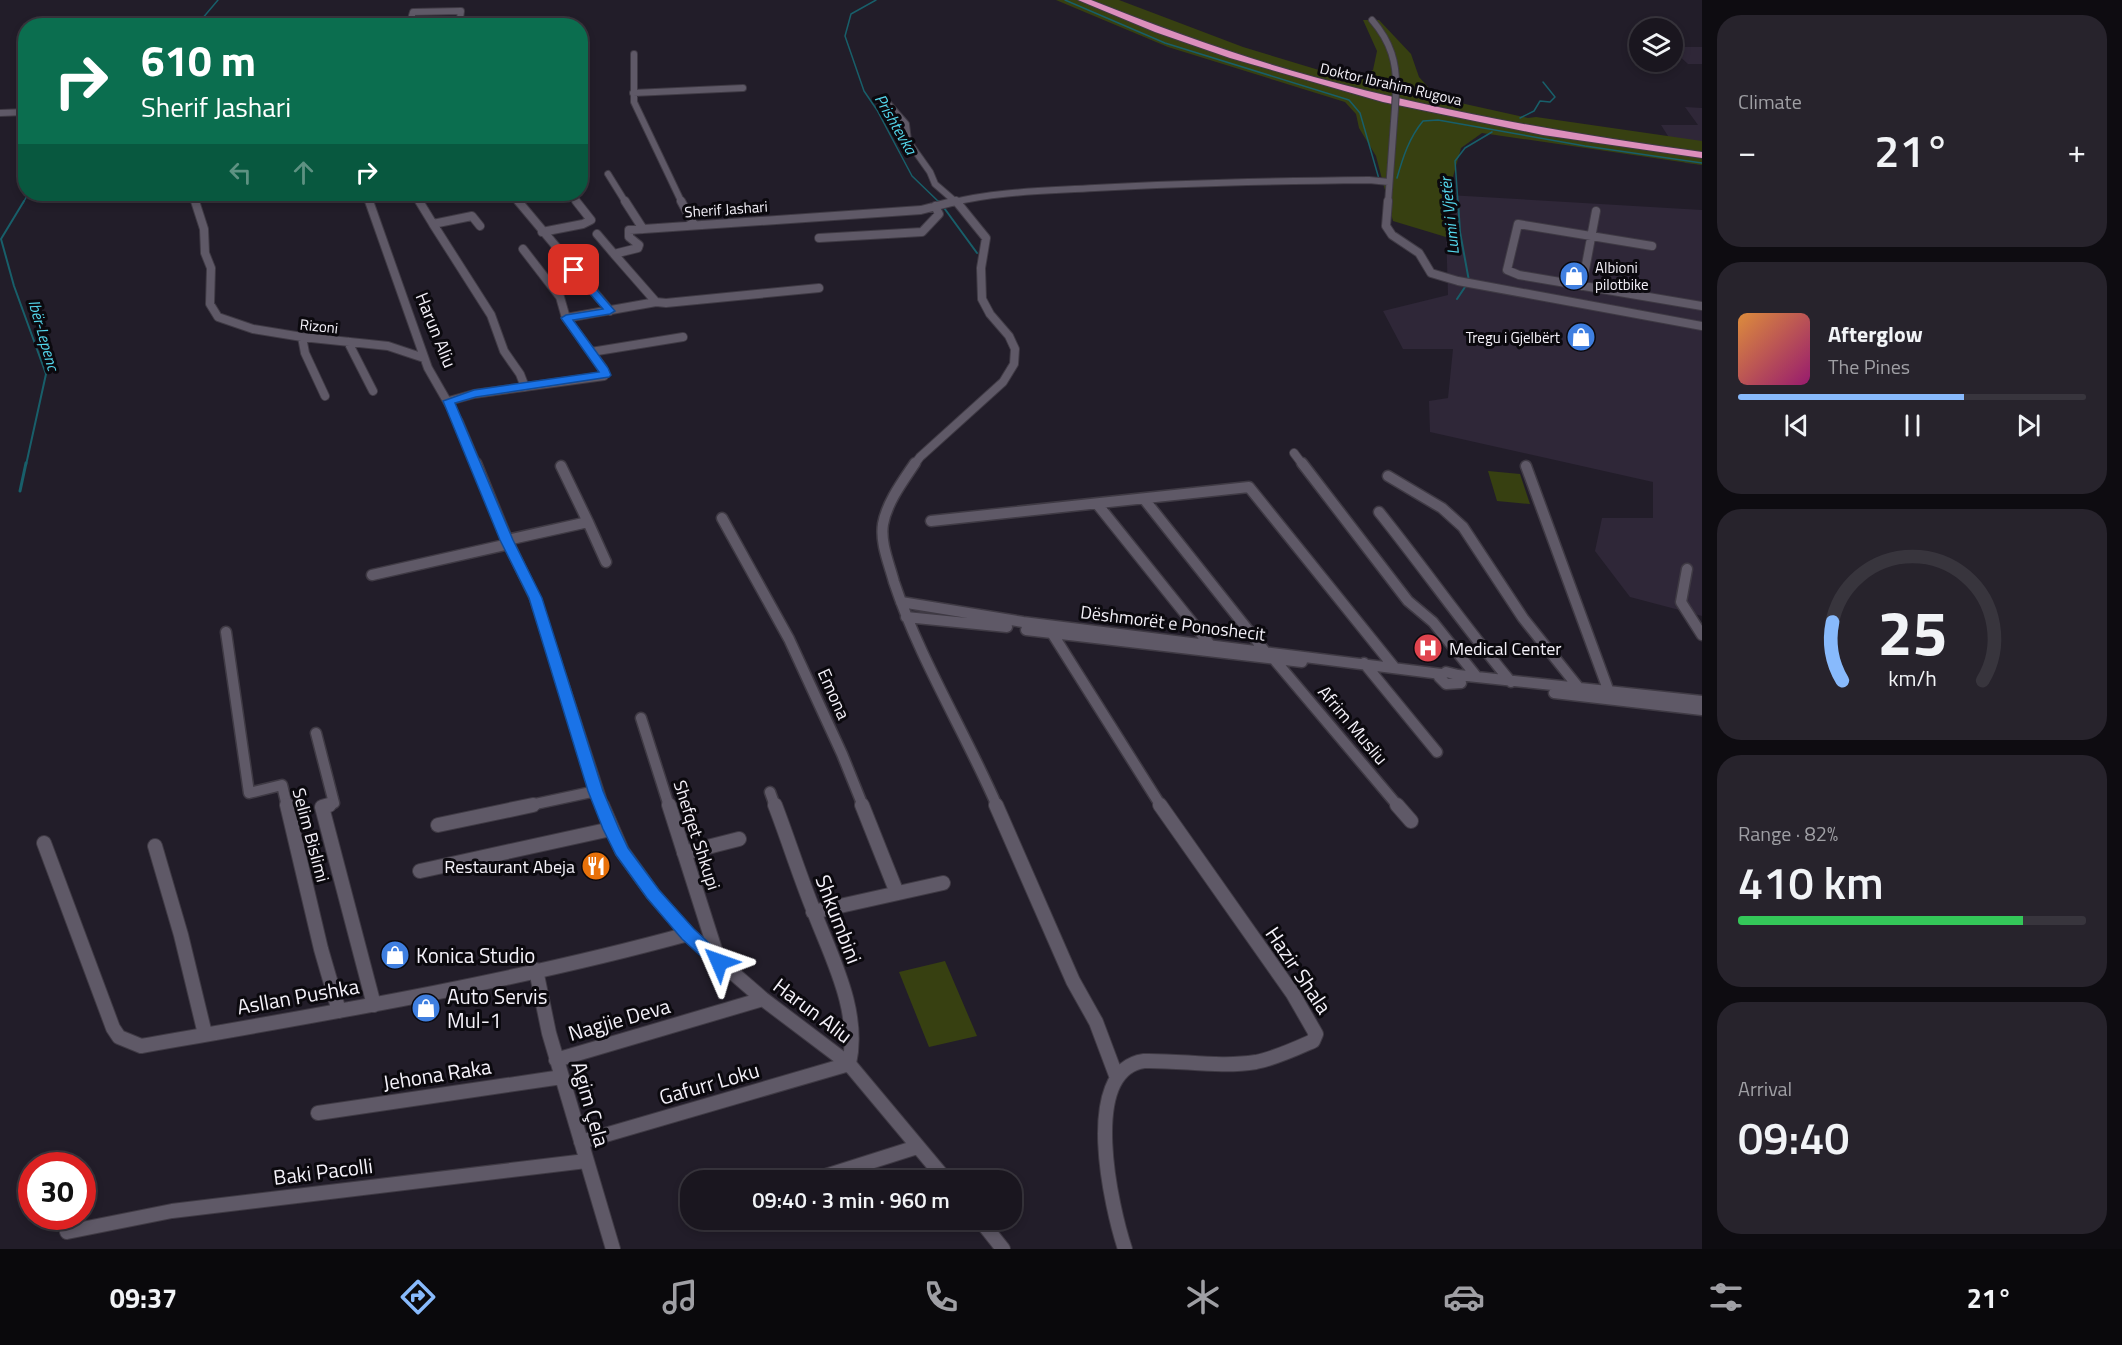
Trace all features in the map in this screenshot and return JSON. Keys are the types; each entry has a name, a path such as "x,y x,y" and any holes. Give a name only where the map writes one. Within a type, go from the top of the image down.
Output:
{"highway":[{"name":"Doktor Ibrahim Rugova","path":"1083,0 1209,50 1348,90 1495,123 1702,153"},
{"name":"Doktor Ibrahim Rugova","path":"1094,0 1216,47 1352,87 1508,121 1702,153"}],"street":[{"path":"411,18 413,12 438,10 461,11 460,18"},
{"path":"1372,20 1393,50 1397,65 1385,220 1388,231 1416,249 1429,270 1436,276 1702,326"},
{"path":"634,54 634,102 694,225"},
{"path":"633,93 743,88"},
{"path":"819,238 922,232 939,214 944,204 944,193 935,184 930,172 908,141 906,124 884,99"},
{"path":"0,113 18,112"},
{"path":"608,174 643,229 629,230 629,237 639,245 638,248 614,254"},
{"name":"Sherif Jashari","path":"643,229 921,210 982,195 1224,181 1360,180 1389,182"},
{"name":"Rizoni","path":"195,201 204,228 205,253 211,268 210,304 213,313 235,325 302,338 387,346 424,358"},
{"name":"Harun Aliu","path":"368,201 424,358 449,401 508,542 535,598 596,791 622,851 688,934 763,999 849,1064 937,1170"},
{"path":"420,201 491,315 504,351 520,374 525,387"},
{"path":"519,201 542,232 610,311"},
{"path":"542,232 589,222 588,215 577,201"},
{"path":"944,204 975,222 986,238 981,268 982,299 990,314 1009,336 1015,349 1014,364 1003,382 920,457 886,514 883,525 884,549 906,617 938,690 984,776 1073,981 1095,1022 1117,1078 1107,1108 1108,1191 1117,1231 1125,1249"},
{"path":"1582,286 1596,211"},
{"path":"433,224 472,216 480,226"},
{"path":"1652,246 1518,224 1506,268 1508,272 1515,274 1702,306"},
{"path":"597,234 656,302"},
{"path":"449,401 474,394 603,377 606,374 566,318 560,297 523,249"},
{"path":"566,318 656,302 666,303 819,288"},
{"path":"302,338 304,353 325,396"},
{"path":"591,352 683,338"},
{"path":"348,342 373,391"},
{"path":"1294,453 1408,601 1433,622 1477,677"},
{"path":"561,466 606,562"},
{"path":"1526,466 1609,692"},
{"path":"1388,476 1442,508 1463,527 1523,618 1579,688"},
{"path":"931,521 1098,505 1248,487 1394,667"},
{"name":"Afrim Musliu","path":"1144,500 1269,654 1411,821"},
{"path":"1098,505 1211,648"},
{"path":"1379,512 1404,541 1468,631 1511,682"},
{"name":"Emona","path":"722,518 798,657 842,754 897,892"},
{"path":"372,575 588,522"},
{"path":"1687,570 1681,602 1702,635"},
{"name":"Dëshmorët e Ponoshecit","path":"901,602 1053,633 1269,654 1441,677 1452,673 1460,679 1702,710"},
{"name":"Dëshmorët e Ponoshecit","path":"906,617 1003,623 1211,648"},
{"name":"Selim Bislimi","path":"226,632 249,794 282,785 321,949 339,1011"},
{"name":"Hazir Shala","path":"1053,633 1165,813 1293,994 1316,1034 1313,1041 1272,1060 1227,1065 1138,1062 1119,1073 1117,1078"},
{"path":"1366,666 1437,752"},
{"name":"Dëshmorët e Ponoshecit","path":"1366,666 1394,667 1441,677"},
{"name":"Dëshmorët e Ponoshecit","path":"1460,679 1477,677 1702,702"},
{"name":"Shefqet Shkupi","path":"641,718 719,962"},
{"path":"316,733 334,803 322,807 374,1005"},
{"path":"438,825 596,791"},
{"name":"Shkumbini","path":"771,792 842,987 854,1040 854,1049 849,1064"},
{"path":"420,871 611,829"},
{"path":"684,853 739,839"},
{"name":"Asllan Pushka","path":"45,843 68,909 119,1037 141,1046 374,1005 630,950 688,934"},
{"path":"155,846 182,935 205,1034"},
{"path":"813,912 943,883"},
{"name":"Agim Çela","path":"536,970 556,1060 613,1249"},
{"name":"Nagjie Deva","path":"556,1060 763,999"},
{"name":"Gafurr Loku","path":"580,1142 849,1064"},
{"name":"Jehona Raka","path":"318,1113 562,1077"},
{"path":"845,1170 917,1147"},
{"name":"Baki Pacolli","path":"67,1232 172,1211 586,1161"},
{"path":"988,1230 1003,1249"}],"shaded area":[{"path":"1683,47 1702,47 1702,64 1688,64 1683,59"},
{"path":"1685,107 1702,108 1702,165 1685,163 1661,125 1698,125"},
{"path":"1448,195 1702,210 1702,616 1630,597 1595,551 1602,518 1653,518 1653,482 1430,432 1429,401 1448,398 1453,349 1403,349 1383,311 1448,295 1446,230"}],"green space":[{"path":"1056,0 1119,0 1243,47 1342,77 1358,78 1373,70 1377,51 1363,20 1379,20 1411,54 1419,77 1438,98 1528,118 1536,117 1702,141 1702,165 1482,133 1461,148 1448,195 1446,237 1393,221 1376,156 1359,128 1356,114 1345,102 1168,47"},
{"path":"1488,471 1520,474 1530,504 1497,501"},
{"path":"945,961 977,1036 929,1047 899,972"}],"waterway":[{"name":"Ibër-Lepenc","path":"203,18 218,0"},
{"name":"Prishtevka","path":"876,0 851,14 845,36 864,91 877,110 912,176 940,203"},
{"path":"1065,0 1165,43 1349,100 1360,113 1379,179"},
{"name":"Lumi i Vjetër","path":"1520,118 1534,111 1540,101 1550,102 1555,97 1543,82"},
{"path":"1397,178 1407,148 1418,127 1423,121 1438,120 1585,146 1702,163"},
{"name":"Lumi i Vjetër","path":"1458,203 1455,161 1465,148 1492,132"},
{"name":"Ibër-Lepenc","path":"24,201 1,239 14,286 46,374 26,465"},
{"name":"Prishtevka","path":"939,201 977,253"},
{"name":"Lumi i Vjetër","path":"1458,201 1460,232 1469,281"},
{"name":"Lumi i Vjetër","path":"1457,299 1467,284"},
{"name":"Ibër-Lepenc","path":"20,491 26,463"}],"place":[{"name":"Albioni pilotbike","path":"1574,276"},
{"name":"Tregu i Gjelbërt","path":"1581,337"},
{"name":"Medical Center","path":"1428,648"},
{"name":"Restaurant Abeja","path":"596,866"},
{"name":"Konica Studio","path":"395,955"},
{"name":"Auto Servis Mul-1","path":"426,1008"}],"route":[{"path":"574,270 610,311 566,318 606,374 603,377 474,394 449,401 507,540 535,598 550,652 596,791 611,829 622,851 653,894 688,934 719,962"}]}
